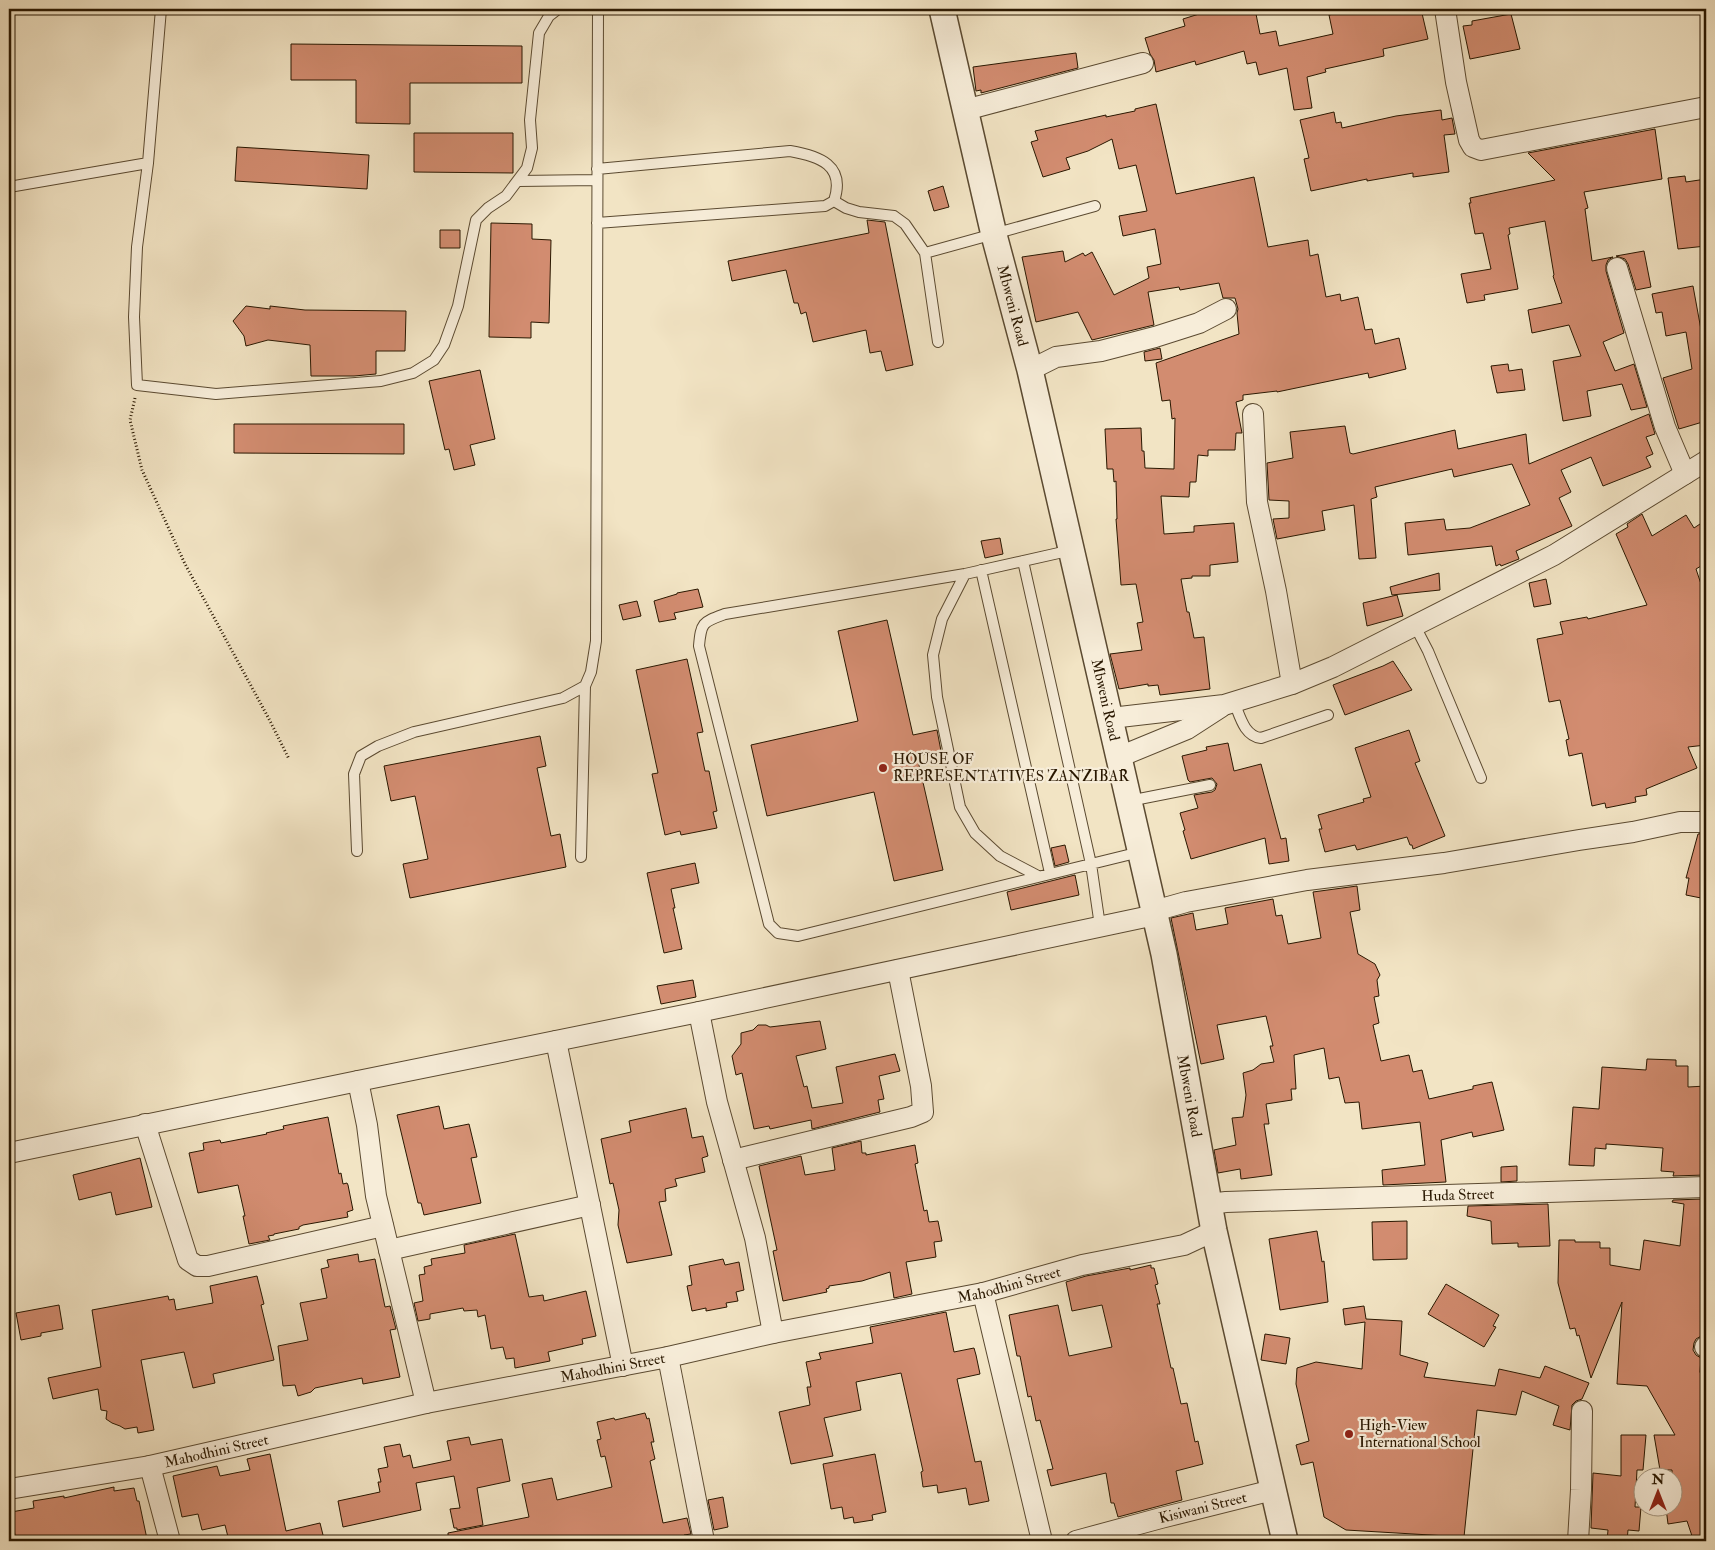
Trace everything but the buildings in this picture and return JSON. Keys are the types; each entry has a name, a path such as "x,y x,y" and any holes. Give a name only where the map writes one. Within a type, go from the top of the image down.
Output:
{"street":[{"name":"Mbweni Road","path":"942,9 994,235 1030,370 1164,954 1214,1232 1285,1541"},
{"path":"1445,9 1456,82 1469,140 1473,147 1481,150 1706,107"},
{"path":"965,110 1143,63"},
{"path":"1616,268 1665,427 1685,474"},
{"path":"1030,370 1056,357 1101,351 1199,323 1226,309"},
{"path":"1254,414 1258,502 1276,590 1292,684"},
{"path":"1111,718 1229,703 1292,684 1334,668 1554,555 1706,461"},
{"path":"1119,757 1186,729 1229,703"},
{"path":"9,1153 898,970 1100,926 1154,913 1186,902 1307,880 1444,863 1633,832 1680,822 1701,822"},
{"path":"733,1160 911,1117 923,1112 921,1086 898,970"},
{"path":"699,1012 717,1102 755,1238 773,1333"},
{"path":"556,1041 624,1366"},
{"path":"358,1081 367,1125 376,1196 426,1403"},
{"path":"145,1124 188,1260 196,1266 208,1266 383,1226"},
{"name":"Huda Street","path":"1209,1204 1706,1188"},
{"path":"390,1250 590,1205"},
{"name":"Mahodhini Street","path":"9,1489 150,1466 426,1403 624,1366 773,1333 983,1293 1082,1265 1184,1245 1214,1232"},
{"path":"983,1293 1042,1541"},
{"path":"668,1357 704,1541"},
{"path":"1578,1541 1582,1411"},
{"path":"150,1466 170,1541"},
{"name":"Kisiwani Street","path":"1076,1541 1273,1490"}],"lane":[{"path":"161,9 148,163 137,247 134,317 137,385 216,394 381,381 413,373 434,360 444,345 458,306 476,220 488,208 506,196 527,168 532,148 530,120 539,33 549,16 558,9"},
{"path":"581,857 585,686 591,672 596,641 598,9"},
{"path":"518,181 597,175 790,151 812,155 829,165 836,177 838,189 834,201 825,206 597,223"},
{"path":"9,187 148,163"},
{"path":"834,201 846,208 860,212 894,216 905,224 925,253 938,342"},
{"path":"925,253 1096,206"},
{"path":"1072,550 965,574 725,614 708,620 700,629 699,646 769,924 778,933 798,936 1140,852"},
{"path":"1023,561 1091,864 1100,926"},
{"path":"981,570 1050,873"},
{"path":"965,574 942,619 933,655 937,697 960,807 975,833 1000,856 1038,876"},
{"path":"1415,626 1428,651 1481,778"},
{"path":"357,851 354,774 361,756 378,746 414,732 563,698 585,686"},
{"path":"1229,703 1244,728 1255,738 1261,738 1328,716"},
{"path":"1129,801 1210,785"}],"path":[{"path":"137,385 130,420 142,470 185,564 269,719 289,760"}],"place":[{"name":"HOUSE OF REPRESENTATIVES ZANZIBAR","path":"883,768"},
{"name":"High-View International School","path":"1349,1434"}]}
